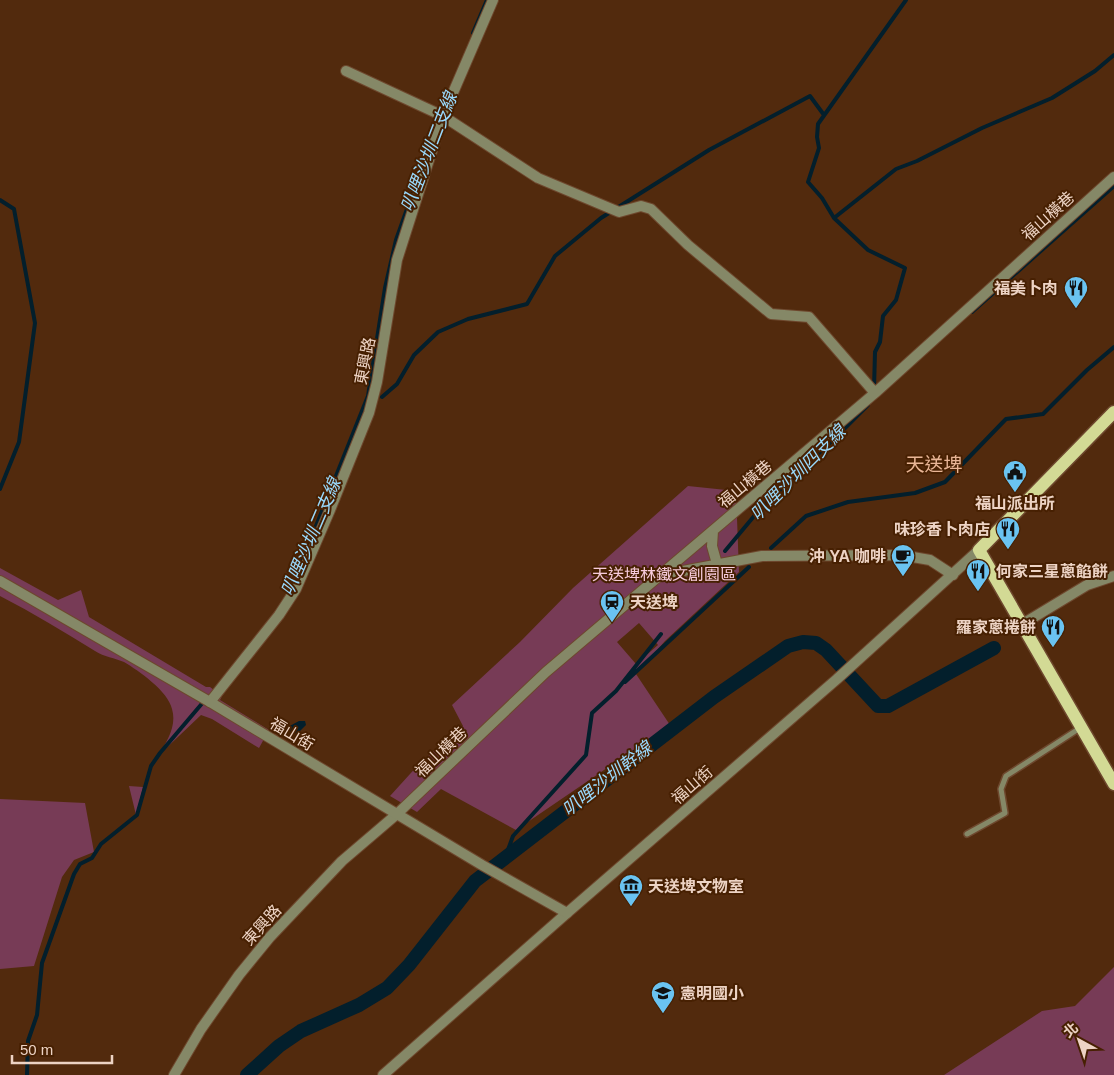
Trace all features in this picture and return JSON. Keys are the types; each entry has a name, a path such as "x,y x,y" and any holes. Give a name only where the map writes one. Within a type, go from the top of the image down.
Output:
{"main road":[{"path":"1114,412 979,550 1114,784"}],"street":[{"name":"東興路","path":"210,702 279,616 296,589 348,466 369,413 377,382 397,260 443,116 493,0"},
{"path":"346,71 443,116 538,178 620,212 641,206 651,209 688,245 771,314 809,317 875,393"},
{"name":"福山橫巷","path":"397,814 546,672 875,393 1114,177"},
{"path":"713,531 712,546 717,564"},
{"path":"661,575 762,556 901,555 930,560 952,575 979,550"},
{"name":"福山街","path":"383,1075 837,680 952,575"},
{"path":"1021,625 1087,585 1114,576"},
{"name":"福山街","path":"0,581 210,702 482,865 567,913"},
{"name":"東興路","path":"174,1075 222,998 270,937 342,861 397,814"}],"lane":[{"path":"968,834 1005,813 1001,789 1006,776 1081,728"}],"green space":[{"name":"天送埤林鐵文創園區","path":"688,486 736,491 739,572 665,641 636,674 670,725 516,830 441,789 417,812 390,796 420,763 463,726 452,705 520,642 573,588","holes":["639,623 658,645 636,664 617,642"]},
{"path":"0,568 58,600 81,590 89,617 206,687 210,687 222,696 220,700 269,730 259,748 212,719 201,715 159,755 170,733 173,721 172,709 165,695 145,676 124,662 98,653 0,596"},
{"path":"129,786 143,787 136,815"},
{"path":"0,799 85,803 94,852 74,860 62,877 34,966 0,969"},
{"path":"1114,967 1114,1075 944,1075 1042,1011 1075,1006"}],"water":[{"path":"299,721 305,721 306,725 297,734 284,729"}],"waterway":[{"name":"叭哩沙圳二支線","path":"473,33 487,0"},
{"path":"834,218 822,198 808,182 819,148 817,137 818,124 906,0"},
{"path":"874,389 875,352 880,342 883,316 896,300 905,268 868,250 834,218 896,169 917,161 982,128 1052,98 1095,71 1114,55"},
{"path":"382,397 397,384 414,355 438,332 468,319 527,304 555,256 601,218 709,150 810,96 824,115"},
{"name":"叭哩沙圳二支線","path":"300,566 368,396 385,288 396,240 418,178"},
{"path":"972,312 1114,186"},
{"path":"0,200 14,209 35,323 19,442 0,489"},
{"path":"771,548 806,516 848,502 915,493 945,482 1006,419 1043,414 1087,370 1114,347"},
{"name":"叭哩沙圳四支線","path":"725,551 760,509 868,405"},
{"path":"625,682 749,567"},
{"name":"叭哩沙圳四支線","path":"505,858 513,836 586,755 592,713 616,691 661,634"},
{"name":"叭哩沙圳幹線","path":"247,1075 279,1046 301,1031 359,1005 387,988 409,965 475,881 714,697 788,646 803,642 816,643 826,650 878,706 888,706 994,648"},
{"name":"叭哩沙圳二支線","path":"27,1075 28,1041 37,1015 42,963 74,874 80,864 92,858 101,844 137,815 151,766 205,700"}],"place":[{"name":"福美卜肉","path":"1076,309"},
{"name":"福山派出所","path":"1015,493"},
{"name":"味珍香卜肉店","path":"1008,550"},
{"name":"沖 YA 咖啡","path":"903,577"},
{"name":"何家三星蔥餡餅","path":"978,592"},
{"name":"天送埤","path":"612,623"},
{"name":"羅家蔥捲餅","path":"1053,648"},
{"name":"天送埤文物室","path":"631,907"},
{"name":"憲明國小","path":"663,1014"}],"district":[{"name":"天送埤","path":"934,464"}]}
